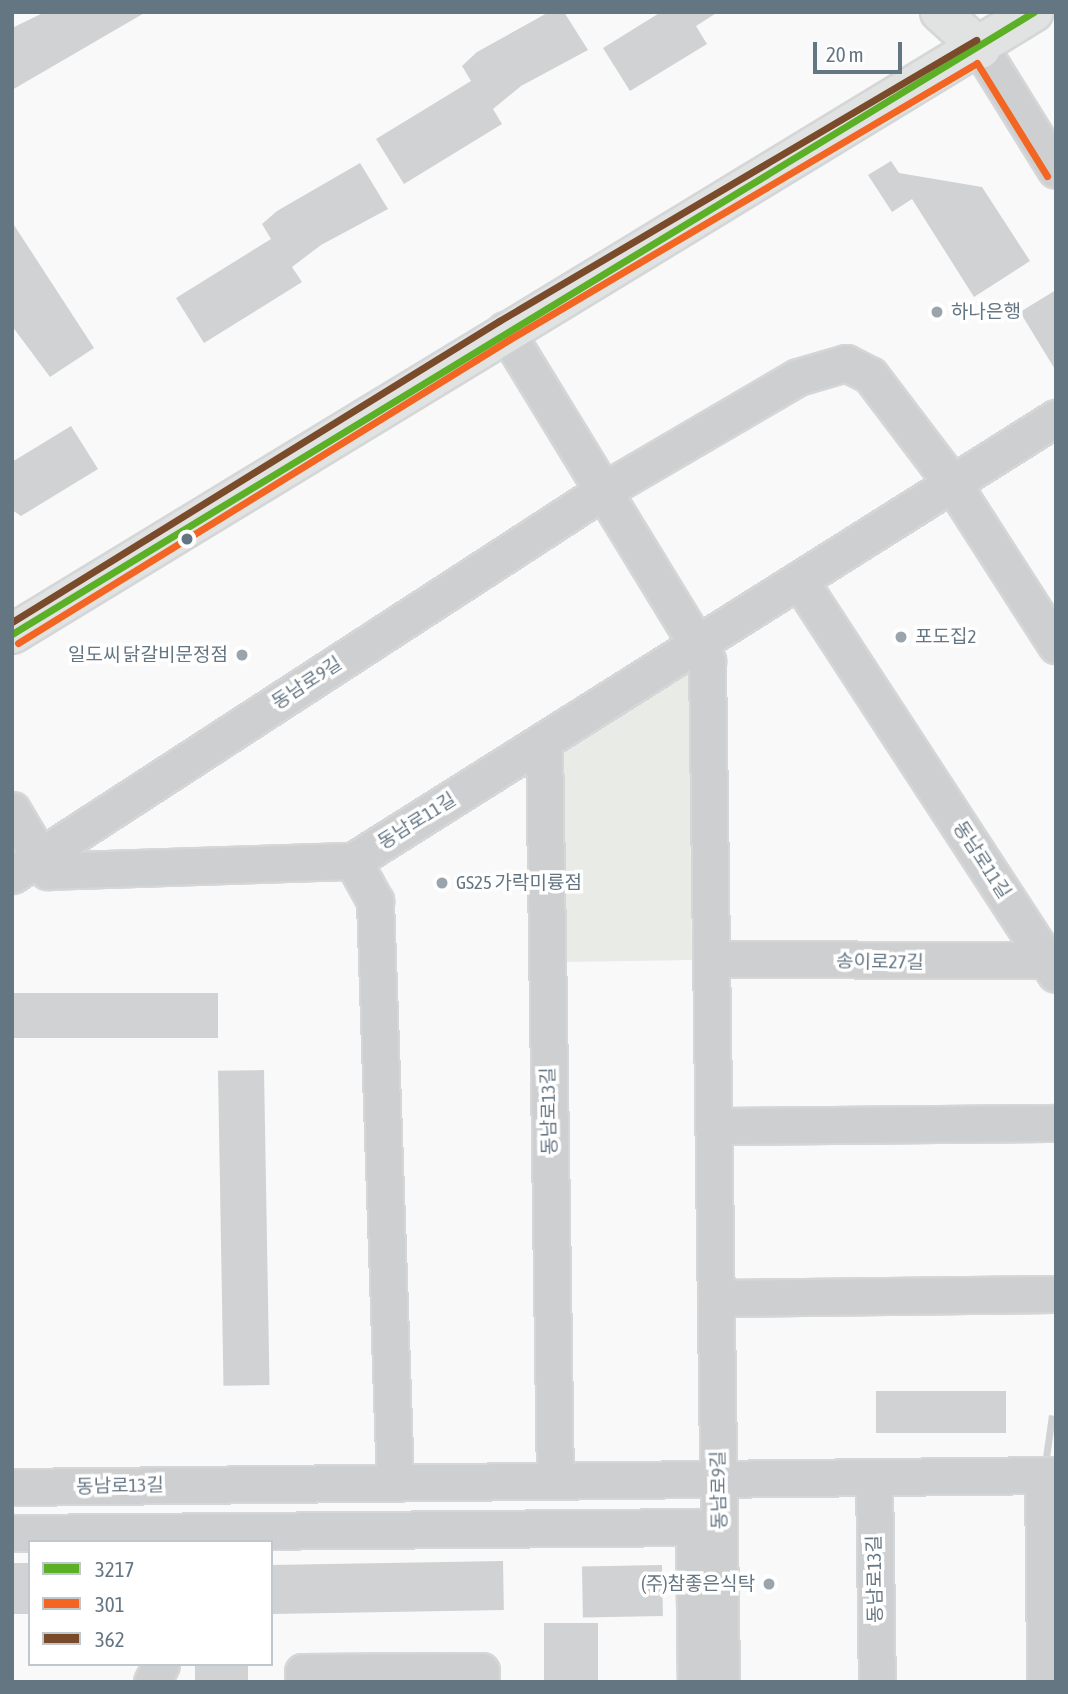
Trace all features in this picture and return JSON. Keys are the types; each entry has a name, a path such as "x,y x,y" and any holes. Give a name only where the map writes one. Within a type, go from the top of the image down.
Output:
{"main road":[{"path":"940,12 981,49"},
{"path":"12,634 505,330 981,49 1034,12"}],"street":[{"path":"981,49 1056,170"},
{"name":"동남로9길","path":"505,330 707,661 721,1682"},
{"path":"603,491 799,377 846,363 870,375 952,483 1056,645"},
{"name":"동남로11길","path":"354,861 698,647 1056,418"},
{"name":"동남로9길","path":"26,866 603,491"},
{"name":"동남로11길","path":"799,580 1054,966"},
{"name":"동남로13길","path":"544,741 555,1481"},
{"path":"12,810 26,866 48,871 354,861 374,901 395,1482"},
{"name":"송이로27길","path":"711,959 1054,966"},
{"path":"713,1125 1056,1123"},
{"path":"716,1298 1056,1294"},
{"path":"1045,1682 1050,1629 1049,1475"},
{"name":"동남로13길","path":"12,1487 1049,1475"},
{"name":"동남로13길","path":"874,1477 877,1682"},
{"path":"12,1534 172,1537 694,1527 696,1682"},
{"path":"152,1682 160,1666"},
{"path":"303,1682 303,1672 481,1671 481,1682"}],"shaded area":[{"path":"689,674 692,960 565,962 556,753"}],"building":[{"path":"45,12 146,12 12,90 12,28"},
{"path":"549,12 564,12 588,50 521,86 493,109 502,124 404,184 376,139 471,81 462,66 477,52"},
{"path":"661,12 718,12 696,26 707,44 630,91 603,48"},
{"path":"891,161 899,173 982,187 1030,261 974,297 912,199 892,212 868,175"},
{"path":"360,163 388,209 321,245 292,267 302,282 204,343 176,298 271,239 262,224 277,211"},
{"path":"12,222 94,348 50,377 12,326"},
{"path":"1056,290 1056,371 1020,312"},
{"path":"71,426 98,469 21,516 12,510 12,462"},
{"path":"12,993 218,993 218,1038 12,1038"},
{"path":"264,1070 269,1385 224,1386 218,1071"},
{"path":"876,1391 1006,1391 1006,1433 876,1433"},
{"path":"1049,1415 1056,1416 1049,1464 1042,1463"},
{"path":"503,1561 504,1610 273,1614 273,1565"},
{"path":"12,1563 28,1563 28,1614 12,1614"},
{"path":"662,1565 663,1616 583,1617 582,1566"},
{"path":"544,1623 598,1623 598,1682 544,1682"},
{"path":"195,1666 248,1666 248,1682 195,1682"}],"transit line":[{"name":"3217","path":"12,634 1034,12"},
{"name":"362","path":"12,622 499,321 976,40"},
{"name":"301","path":"18,643 510,339 977,63 1047,176"}],"place":[{"name":"하나은행","path":"937,312"},
{"name":"포도집2","path":"901,637"},
{"name":"일도씨 닭갈비문정점","path":"242,655"},
{"name":"GS25 가락미륭점","path":"442,883"},
{"name":"(주)참좋은식탁","path":"769,1584"}]}
